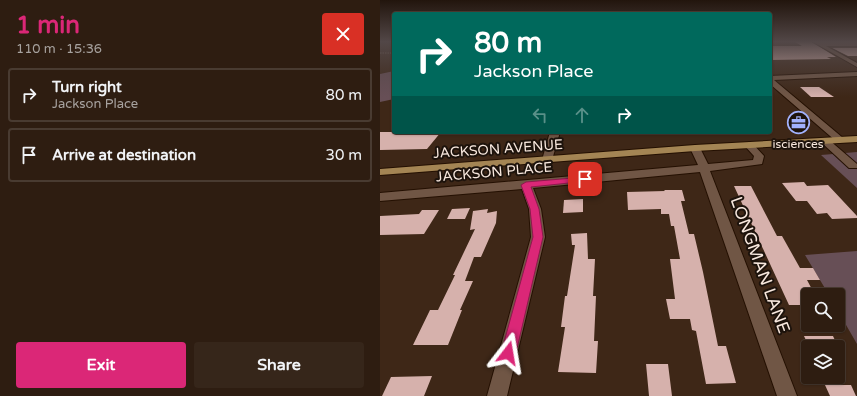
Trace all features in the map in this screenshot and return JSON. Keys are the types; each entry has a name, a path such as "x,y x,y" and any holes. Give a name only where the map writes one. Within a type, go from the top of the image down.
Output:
{"main road":[{"name":"JACKSON AVENUE","path":"380,172 695,148 856,140"}],"street":[{"path":"772,79 857,74"},
{"path":"772,81 840,140"},
{"path":"547,160 554,134"},
{"path":"825,141 853,166"},
{"name":"JACKSON PLACE","path":"380,197 526,185 758,162 759,156 749,145"},
{"name":"LONGMAN LANE","path":"695,148 704,168 787,396"},
{"path":"497,396 538,237 535,209 526,185"}],"shaded area":[{"path":"392,71 392,99 380,102 380,74"},
{"path":"857,152 857,188 821,155"},
{"path":"857,251 857,344 845,323 845,288 825,288 805,255"}],"building":[{"path":"800,87 819,87 834,97 811,97"},
{"path":"380,132 392,132 392,134 439,134 427,149 380,150"},
{"path":"804,182 807,186 828,185 857,216 857,218 832,219 827,213 817,214 807,201 796,201 782,183"},
{"path":"734,186 751,186 777,236 782,236 800,268 813,268 820,280 807,280 811,288 801,288 801,305 789,305"},
{"path":"664,190 682,190 685,201 681,201 689,234 694,234 718,346 726,346 736,383 706,384 696,331 692,330 690,319 670,319 666,299 675,299 670,259 680,259 674,226 671,226 669,214 661,214 661,209 628,210 627,192 665,191"},
{"path":"583,199 583,212 563,213 564,200"},
{"path":"470,208 465,219 447,219 452,209"},
{"path":"488,209 487,213 497,211 496,223 481,257 474,257 465,281 473,281 460,310 462,310 448,345 413,345 430,310 438,310 455,275 453,275 475,229 470,230 473,211"},
{"path":"422,210 439,210 424,234 380,235 380,216 419,214"},
{"path":"587,233 588,259 595,259 593,296 596,296 594,341 598,341 596,373 558,372 565,327 561,327 565,296 567,296 575,245 572,245 571,234"},
{"path":"804,336 833,336 835,340 806,340"},
{"path":"646,364 668,364 672,396 649,396"},
{"path":"432,376 424,396 382,396 391,377"},
{"path":"825,385 851,385 856,396 830,396"}],"place":[{"name":"isciences","path":"798,123"}],"route":[{"path":"508,353 538,237 535,209 526,185 585,179"}]}
